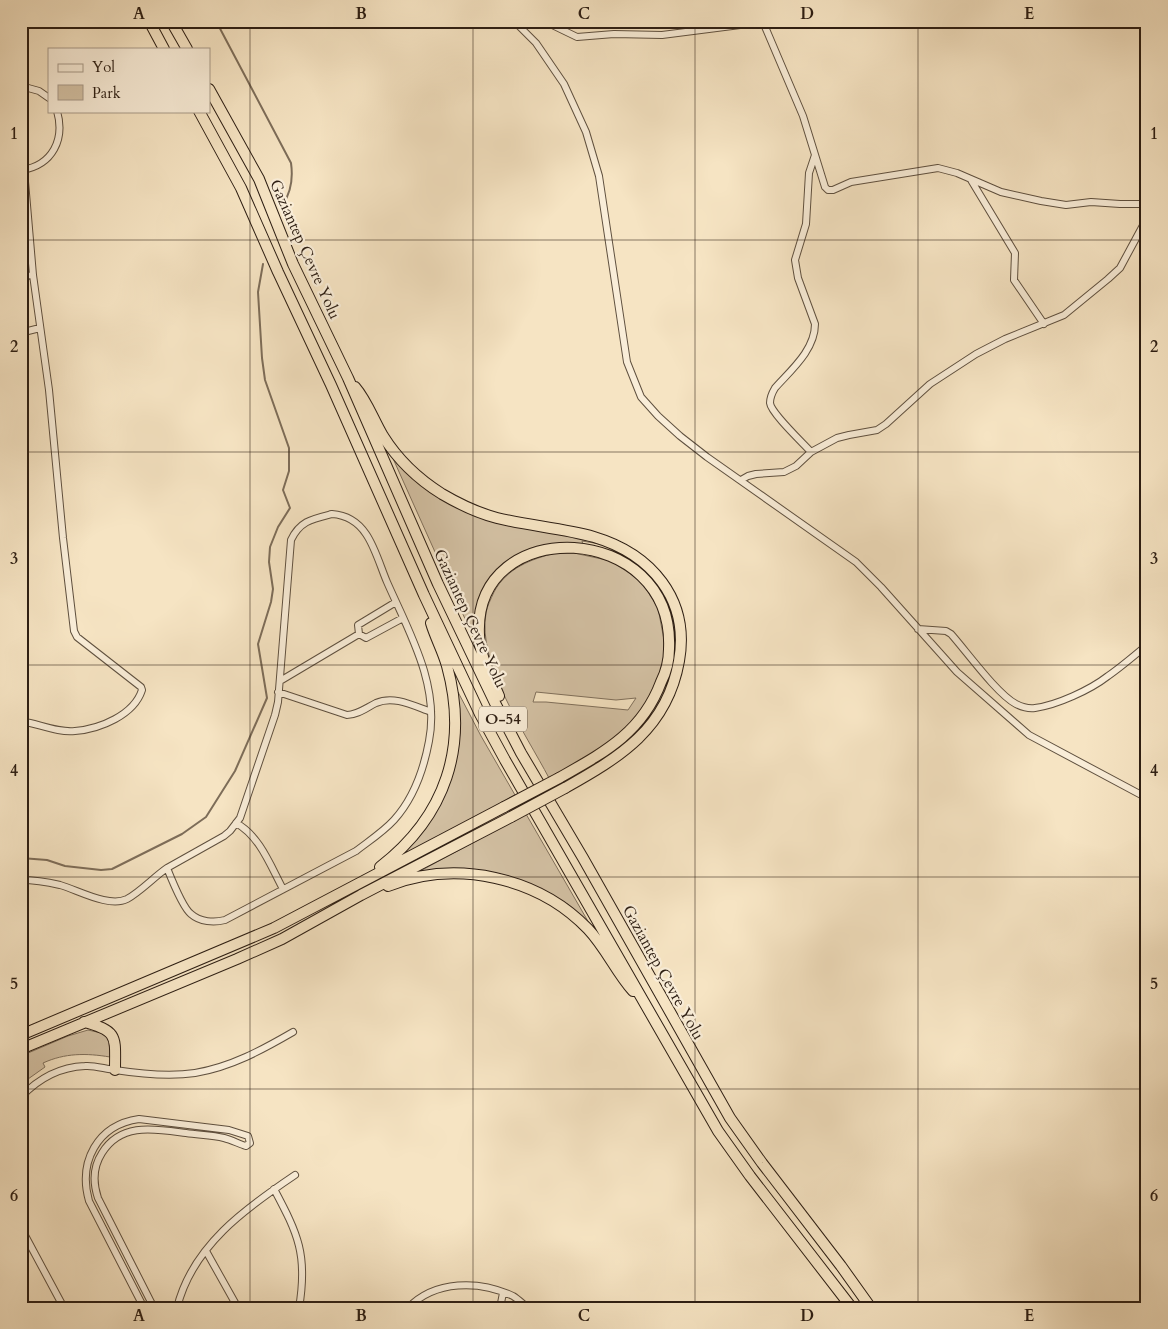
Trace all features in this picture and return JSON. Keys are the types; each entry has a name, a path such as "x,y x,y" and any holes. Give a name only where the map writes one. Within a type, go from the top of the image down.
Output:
{"highway":[{"path":"149,21 163,48"},
{"path":"171,21 185,48"},
{"name":"Gaziantep Çevre Yolu","path":"210,91 259,179 293,264 348,378 438,584 521,753 557,812 730,1118 871,1308"},
{"name":"Gaziantep Çevre Yolu","path":"199,112 241,188 424,595 480,714 505,760 718,1131 750,1176 852,1308"},
{"path":"21,1048 282,939 361,895 512,817 622,754 646,732 664,704 677,670 680,653 679,622 672,597 651,569 637,557 615,545 578,534 489,516 460,504 432,488 411,471 390,447 364,398 348,378"},
{"path":"21,1035 274,928 559,778 608,749 624,737 636,726 650,706 665,672 670,640 669,627 662,604 656,593 642,576 613,557 590,549 575,547 545,550 518,560 498,577 482,604 480,619 481,652 521,753"},
{"path":"322,903 380,868 407,844 429,815 445,784 455,736 454,700 447,664 432,626 424,595"},
{"path":"328,914 391,885 420,877 457,874 477,875 517,883 552,899 575,916 603,947 623,980 646,1005"},
{"path":"84,1022 110,1032 115,1039 115,1070"}],"street":[{"path":"514,21 536,43 564,84 586,132 599,176 627,362 641,397 680,436 856,562 881,587 957,672 1029,735 1147,798"},
{"path":"544,21 577,38 614,34 662,35 772,21"},
{"path":"727,27 732,21"},
{"path":"762,22 803,116 825,187 828,190 833,190 851,182 938,168 948,170 1001,192 1066,205 1091,202 1147,204"},
{"path":"21,86 39,91 48,97"},
{"path":"21,710 23,721 61,730 76,731 107,724 123,715 140,697 142,690 141,687 77,637 74,631 49,390 33,275 23,170 37,166 48,158 56,148 60,135 60,122 57,112"},
{"path":"811,452 774,412 770,404 771,394 808,348 815,330 815,324 798,278 795,260 806,224 809,173 815,155"},
{"path":"972,180 1015,252 1014,280 1044,324"},
{"path":"741,480 756,474 784,472 796,466 811,452 837,438 877,430 930,384 947,372 1005,339 1064,315 1120,268 1147,218"},
{"path":"21,236 30,236"},
{"path":"21,276 33,275"},
{"path":"21,335 40,328"},
{"path":"21,880 59,885 116,903 127,899 166,868 224,836 236,823 243,810 275,715 280,681 291,540 296,531 310,520 332,514 342,515 367,534 411,635 426,677 431,712 429,741 418,780 407,803 394,820 356,851 225,920 215,923 190,914 166,868"},
{"path":"359,634 358,625 396,602"},
{"path":"359,634 366,638 403,618"},
{"path":"918,629 946,631 951,634 997,688 1014,703 1034,708 1059,701 1089,688 1108,677 1147,645"},
{"path":"280,681 359,634"},
{"path":"278,692 346,715 355,714 386,700 398,701 431,712"},
{"path":"236,823 248,831 255,839 284,889"},
{"path":"21,1097 38,1082 62,1070 86,1065 156,1075 176,1075 210,1070 244,1059 293,1032"},
{"path":"144,1308 89,1201 86,1187 86,1172 89,1158 95,1146 103,1135 114,1127 138,1119 229,1130 248,1136 250,1143 246,1146 220,1137 156,1130 136,1130 115,1138 100,1155 94,1182 98,1198 154,1308"},
{"path":"177,1308 192,1272 212,1242 236,1218 295,1175"},
{"path":"274,1189 293,1223 302,1255 302,1286 298,1308"},
{"path":"21,1228 64,1308"},
{"path":"206,1251 238,1308"},
{"path":"408,1308 428,1292 453,1285 482,1287 513,1296 528,1308"},
{"path":"500,1308 503,1293"}],"green space":[{"path":"391,454 449,503 600,544 582,541 583,545 540,547 529,550 508,561 492,578 480,598 476,613 475,641"},
{"path":"574,553 611,561 641,581 658,608 664,640 661,671 642,711 625,731 588,757 549,778 517,720 496,676 485,633 487,608 499,584 521,566 547,555","holes":["536,692 616,700 636,698 628,710 533,702"]},
{"path":"458,692 515,795 398,860 397,858 421,833 439,806 452,776 460,736"},
{"path":"526,814 589,923 569,905 525,882 505,876 411,876"},
{"path":"88,1030 106,1034 109,1038 110,1057 76,1055 59,1057 43,1063 45,1067 21,1084 21,1056 68,1036"}],"waterway":[{"path":"216,21 291,163 291,184 283,204"},
{"path":"21,858 47,860 65,866 101,870 112,869 182,834 206,817 235,771 267,698 258,644 273,589 269,562 270,547 278,527 290,508 283,490 289,471 289,448 265,380 262,358 258,292 263,264"}]}
